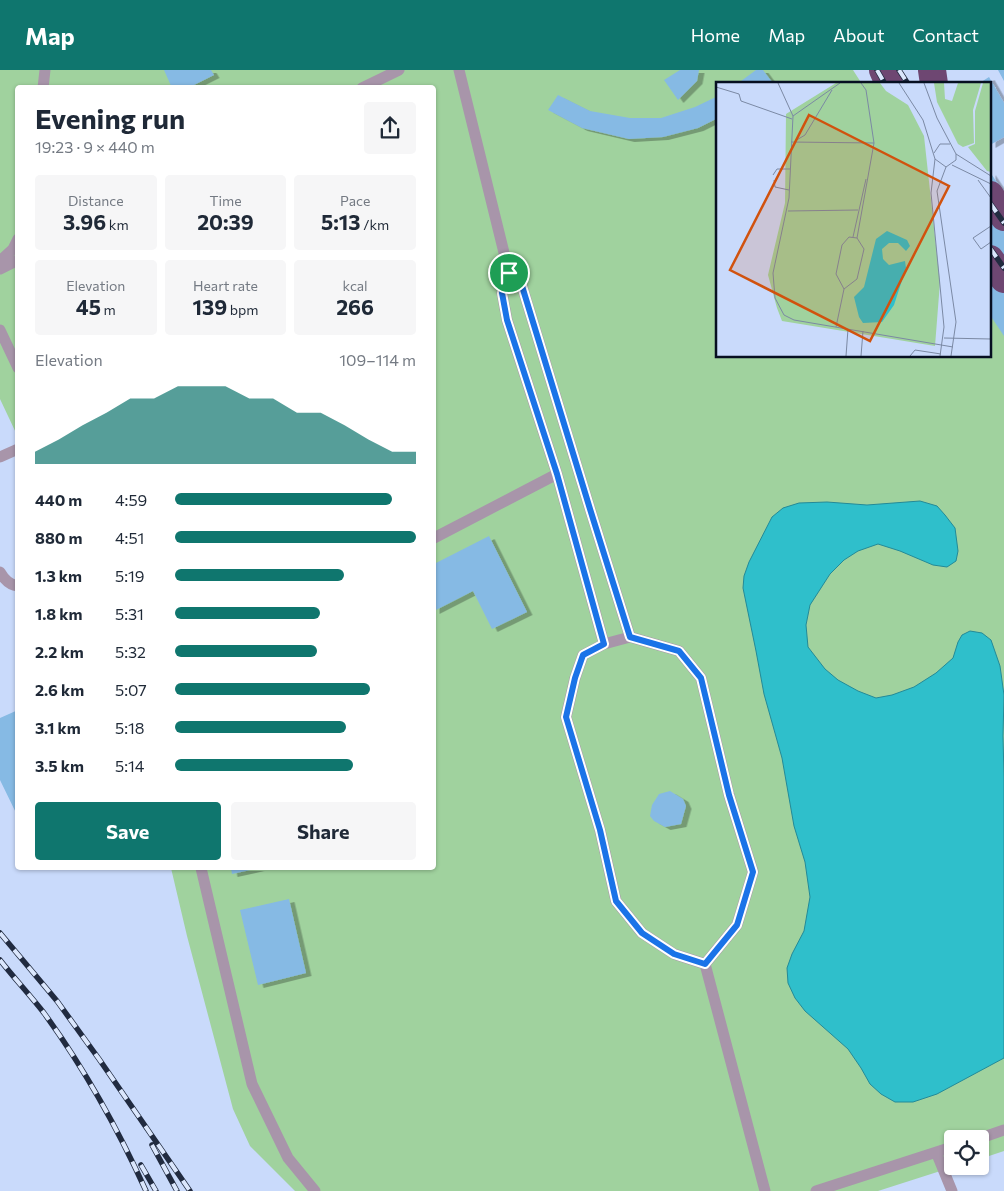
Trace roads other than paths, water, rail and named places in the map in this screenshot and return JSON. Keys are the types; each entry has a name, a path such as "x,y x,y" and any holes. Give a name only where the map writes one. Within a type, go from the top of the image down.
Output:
{"highway":[{"path":"883,70 888,82"},
{"path":"992,198 1004,217"},
{"path":"992,262 1004,279"}],"lane":[{"path":"43,85 45,70"},
{"path":"368,85 399,70"},
{"path":"460,70 509,273 522,286 630,637"},
{"path":"0,261 15,245"},
{"path":"0,269 15,262"},
{"path":"509,273 502,293 507,320 557,474 604,644"},
{"path":"0,330 15,362"},
{"path":"0,457 15,450"},
{"path":"436,537 557,474"},
{"path":"0,572 4,578 15,586"},
{"path":"630,637 679,651 701,678 729,795 753,872 737,925 705,964 674,954 642,933 616,901 600,830 566,717 575,678 583,655 604,644 630,637"},
{"path":"201,870 252,1084 288,1158 315,1191"},
{"path":"705,964 765,1191"},
{"path":"989,1135 1004,1130"},
{"path":"816,1191 848,1186 944,1150"},
{"path":"936,1152 952,1191"}],"railway":[{"path":"877,70 884,82"},
{"path":"899,70 907,82"},
{"path":"992,206 1004,223"},
{"path":"992,251 1004,268"},
{"path":"0,933 57,1001 190,1191"},
{"path":"0,960 44,1013 73,1055 112,1122 146,1191"},
{"path":"152,1145 177,1191"},
{"path":"141,1165 156,1191"}]}
